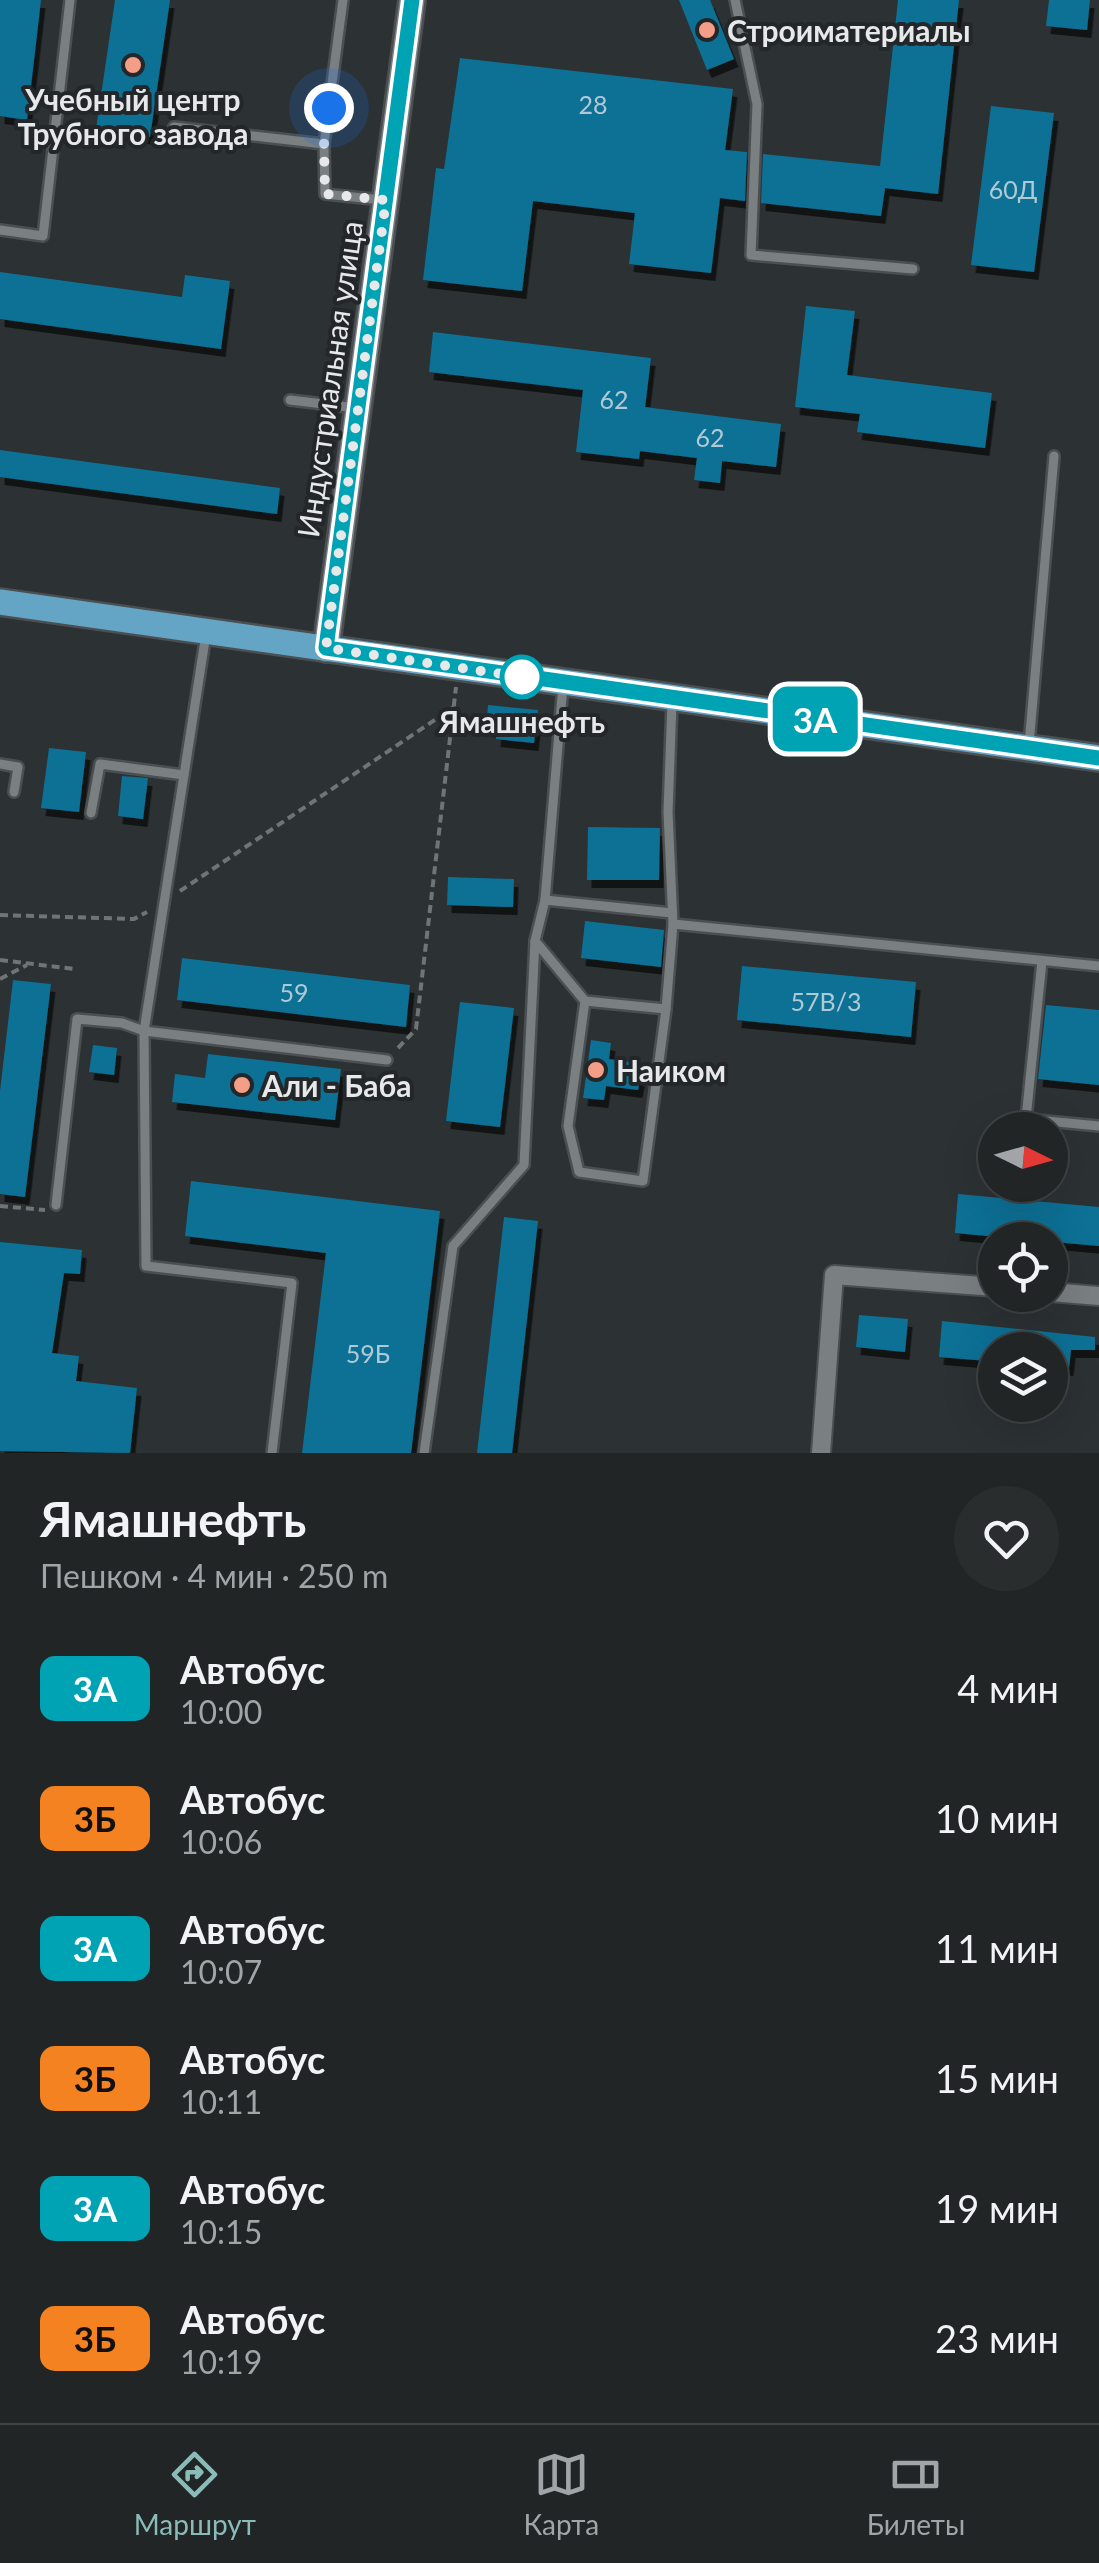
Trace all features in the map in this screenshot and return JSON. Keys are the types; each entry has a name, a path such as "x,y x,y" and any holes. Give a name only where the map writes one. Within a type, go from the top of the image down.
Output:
{"main road":[{"path":"0,602 1099,758"}],"street":[{"name":"Индустриальная улица","path":"326,648 412,0"},
{"path":"821,1453 834,1274 978,1287"},
{"path":"1068,1293 1099,1296"}],"lane":[{"path":"0,230 43,236 70,0"},
{"path":"343,0 324,144 325,194 386,200"},
{"path":"735,0 757,104 752,255 913,270"},
{"path":"174,127 324,144"},
{"path":"290,400 358,408"},
{"path":"1029,748 1054,456"},
{"path":"206,631 144,1031 146,1266 292,1283 272,1453"},
{"path":"424,1453 453,1246 524,1165 535,940 545,900 563,683"},
{"path":"584,1001 568,1126 579,1172 643,1181 666,1009 672,918 668,812 672,699"},
{"path":"0,764 18,767 14,792"},
{"path":"91,813 100,764 184,775"},
{"path":"545,900 1099,966"},
{"path":"535,940 584,1001 666,1009"},
{"path":"1042,961 1026,1119 1099,1126"},
{"path":"56,1204 77,1019 122,1023 144,1031 387,1060"}],"path":[{"path":"387,1060 416,1029 459,668"},
{"path":"0,916 134,919 454,707"},
{"path":"0,960 74,969"},
{"path":"0,979 28,964"},
{"path":"0,1206 41,1212 56,1204"}],"building":[{"path":"0,0 41,0 27,120 0,116"},
{"name":"Учебный центр Трубного завода","path":"115,0 170,0 150,137 96,129"},
{"name":"Строиматериалы","path":"679,0 710,0 734,59 707,70"},
{"path":"898,0 959,0 938,194 885,188 881,216 761,203 763,154 880,166"},
{"path":"1049,0 1090,0 1087,30 1046,26"},
{"path":"460,58 733,89 725,150 747,152 745,201 720,198 711,273 629,264 635,213 533,201 522,291 423,280 436,168 444,169"},
{"path":"991,106 1054,113 1034,272 971,265"},
{"path":"0,272 182,297 185,275 230,281 221,349 0,319"},
{"path":"806,306 855,311 847,375 992,393 985,448 857,432 860,414 795,407"},
{"path":"433,332 651,358 645,407 781,424 776,467 722,461 720,483 694,480 697,458 640,451 639,459 576,452 583,390 429,372"},
{"path":"0,450 280,488 277,514 0,477"},
{"path":"488,705 538,710 534,743 496,739 497,730 486,729"},
{"path":"49,748 86,752 79,812 41,808"},
{"path":"122,776 148,778 143,819 118,816"},
{"path":"588,827 660,828 659,880 587,880"},
{"path":"448,877 514,879 513,907 447,905"},
{"path":"585,921 664,930 661,967 581,958"},
{"path":"182,958 410,985 406,1027 177,1000"},
{"path":"742,966 916,982 911,1037 737,1020"},
{"path":"13,980 51,984 25,1197 0,1194 0,1091"},
{"path":"460,1002 514,1008 500,1127 446,1121"},
{"path":"1046,1005 1099,1010 1099,1085 1038,1079"},
{"path":"591,1040 611,1043 609,1059 643,1064 638,1090 606,1086 604,1100 583,1098"},
{"path":"93,1045 117,1048 114,1075 89,1072"},
{"path":"208,1054 341,1069 335,1120 172,1102 175,1074 205,1078"},
{"path":"191,1181 440,1211 411,1453 302,1453 326,1253 185,1236"},
{"path":"958,1194 978,1196 978,1202 1099,1207 1099,1246 1068,1243 1068,1222 978,1222 978,1235 955,1233"},
{"path":"504,1217 538,1221 512,1453 477,1453"},
{"path":"0,1242 82,1250 80,1274 64,1273 52,1353 79,1356 76,1381 137,1388 130,1453 0,1451"},
{"path":"859,1315 908,1319 905,1352 856,1347"},
{"path":"942,1321 1047,1332 978,1332 978,1360 939,1357"},
{"path":"1068,1334 1095,1337 1095,1350 1071,1350 1069,1368"}],"bus line":[{"name":"3А","path":"412,0 326,648 1099,758"}],"place":[{"name":"Строиматериалы","path":"707,30"},
{"name":"Учебный центр Трубного завода","path":"133,65"},
{"name":"Ямашнефть","path":"522,677"},
{"name":"Наиком","path":"596,1070"},
{"name":"Али - Баба","path":"242,1085"}],"route":[{"path":"329,108 324,144 325,194 386,200 326,648 522,677"}]}
